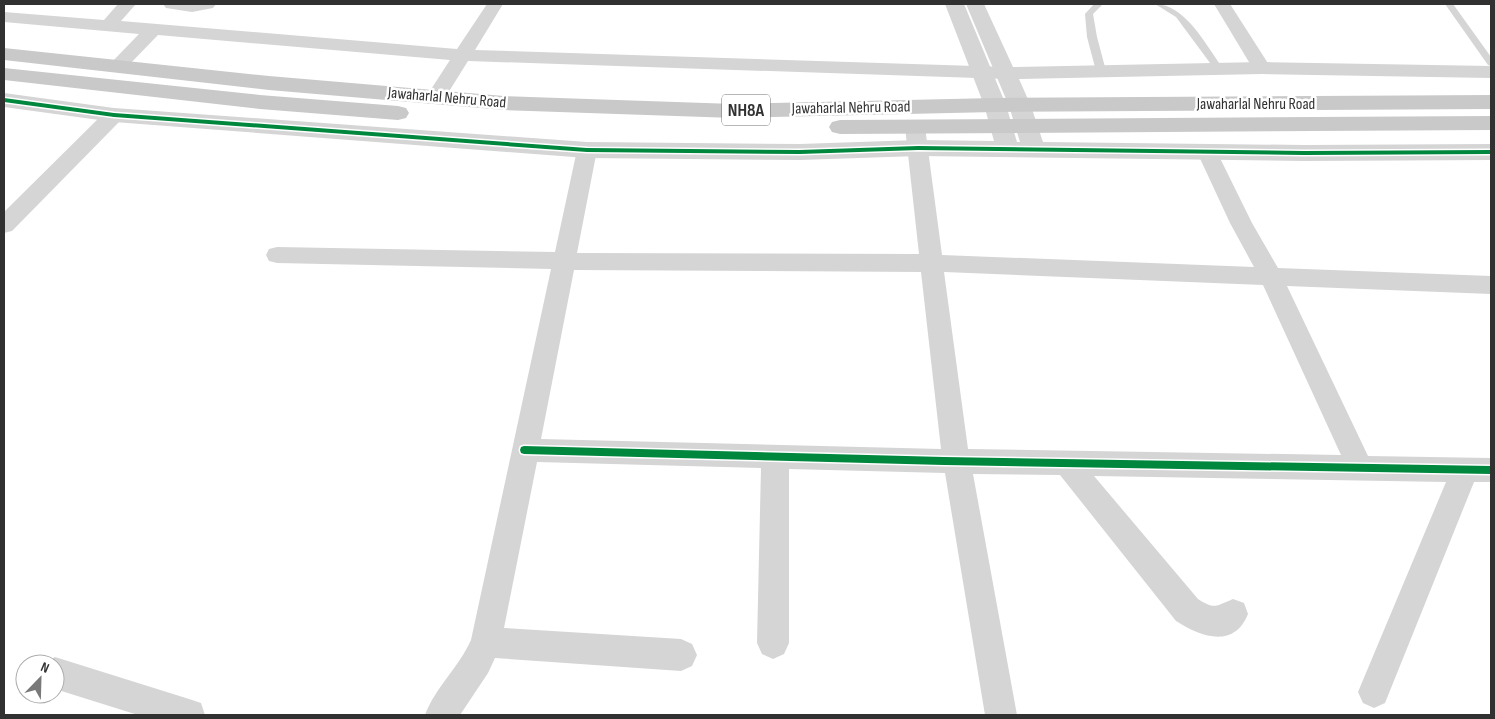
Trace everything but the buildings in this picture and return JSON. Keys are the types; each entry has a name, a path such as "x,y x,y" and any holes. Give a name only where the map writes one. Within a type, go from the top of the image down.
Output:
{"main road":[{"name":"Jawaharlal Nehru Road","path":"4,54 269,83 504,103 734,111 1491,123"},
{"name":"Jawaharlal Nehru Road","path":"4,74 260,102 508,122 736,128 917,137 997,116"},
{"name":"Jawaharlal Nehru Road","path":"1024,116 1491,102"}],"street":[{"path":"107,27 127,4"},
{"path":"172,4 192,8 207,4"},
{"path":"436,97 495,4"},
{"path":"954,4 982,73 1008,150"},
{"path":"975,4 1024,116 1034,150"},
{"path":"1222,4 1262,68"},
{"path":"4,17 152,31 462,55 982,73 1262,68 1491,72"},
{"path":"117,66 152,31"},
{"path":"4,100 114,115 587,150 800,152 917,137 1008,150 1491,152"},
{"path":"4,225 114,115"},
{"path":"917,137 957,461 1001,715"},
{"path":"442,715 477,662 486,642 587,150"},
{"path":"1207,152 1241,223 1270,275 1360,468"},
{"path":"277,255 564,261 932,264 1270,275 1491,285"},
{"path":"524,450 957,461 1478,470 1374,692"},
{"path":"773,643 775,456"},
{"path":"1067,463 1187,610 1199,617 1222,622 1233,614"},
{"path":"486,642 681,655"},
{"path":"65,676 189,715"}],"lane":[{"path":"1099,4 1089,14 1092,37 1101,71"},
{"path":"1159,4 1179,15 1220,69"},
{"path":"1449,4 1491,63"}],"cycle path":[{"path":"4,100 114,115 587,150 800,152 918,148 1304,153 1491,152"},
{"path":"524,450 944,461 1491,470"}]}
